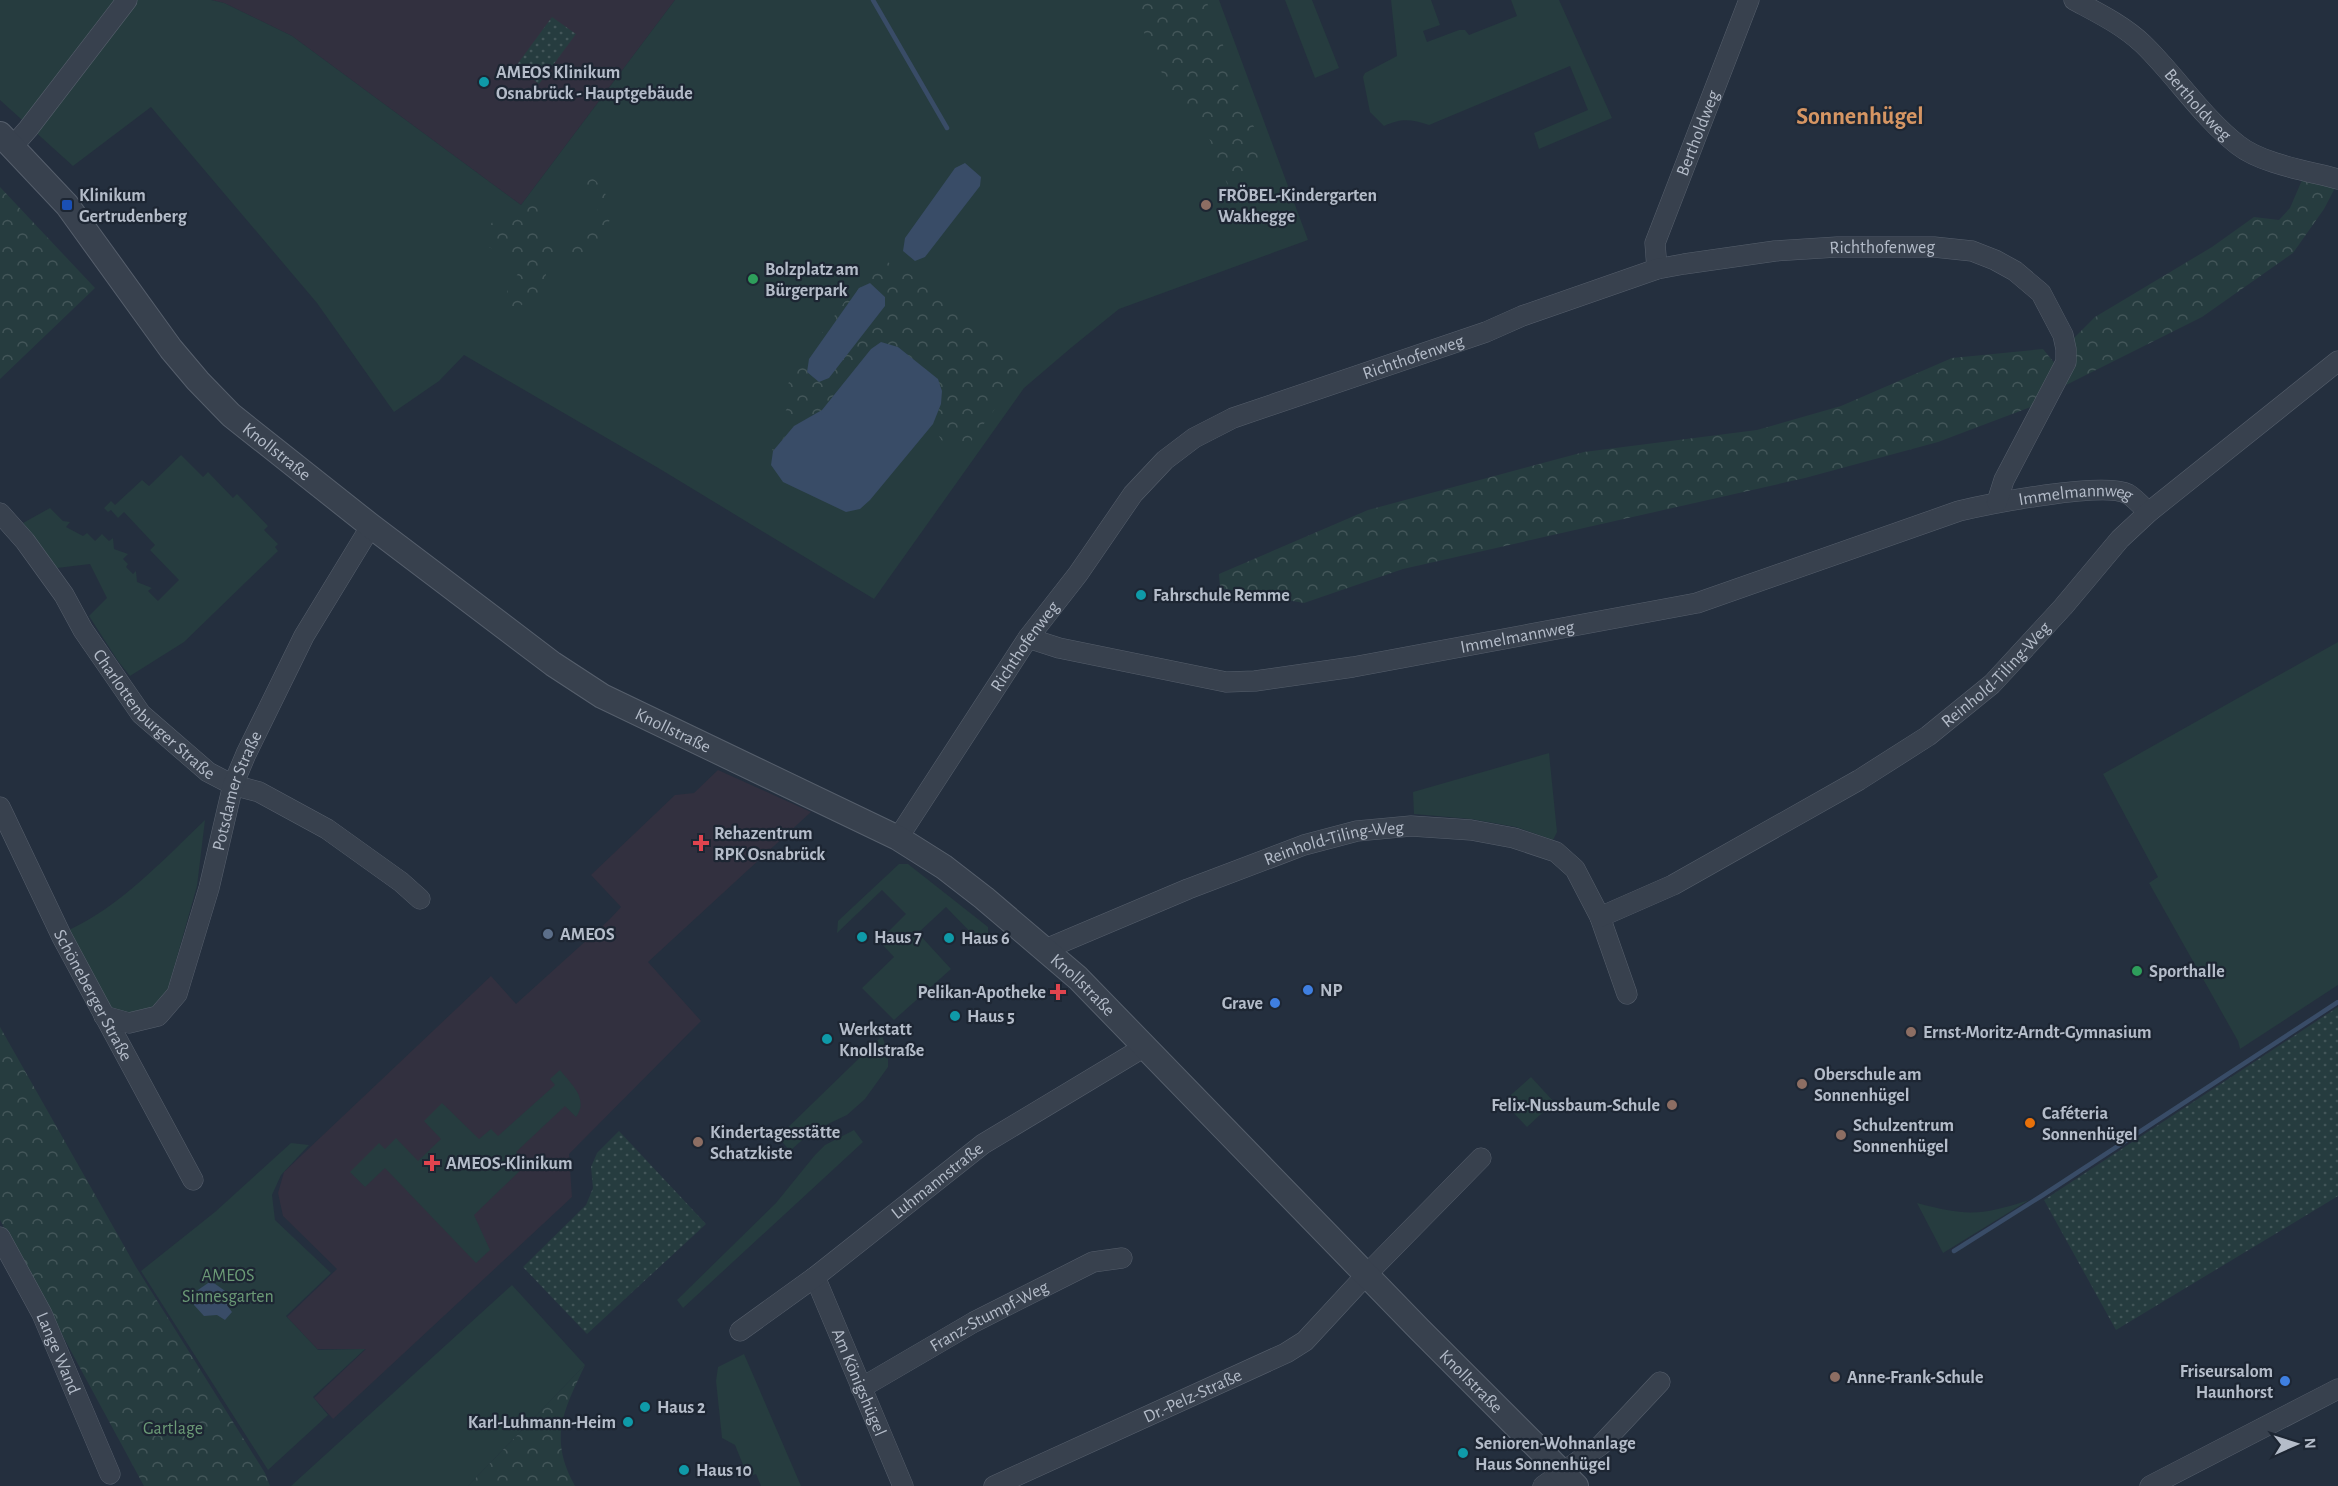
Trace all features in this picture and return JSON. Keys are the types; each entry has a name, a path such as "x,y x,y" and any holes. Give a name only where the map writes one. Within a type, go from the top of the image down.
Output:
{"street":[{"name":"Knollstraße","path":"127,0 28,129 6,140 67,205 171,349 231,415 371,526 553,664 602,696 898,838 944,867 1046,949 1078,978 1420,1330 1570,1479"},
{"name":"Bertholdweg","path":"1657,269 1655,243 1749,0"},
{"name":"Bertholdweg","path":"2074,0 2113,20 2143,43 2203,111 2240,146 2282,164 2338,179"},
{"name":"Richthofenweg","path":"898,838 1028,638 1078,574 1133,494 1165,460 1194,438 1233,418 1486,332 1522,316 1657,269 1775,251 1838,247 1934,247 1972,251 2015,271 2041,293 2063,335 2066,362"},
{"name":"Reinhold-Tiling-Weg","path":"1600,917 1673,885 1859,780 1928,736 1992,684 2063,607 2120,539 2149,512 2338,361"},
{"name":"Immelmannweg","path":"1997,502 2004,480 2066,362"},
{"name":"Immelmannweg","path":"1028,638 1059,648 1226,682 1255,681 1353,668 1697,603 1959,512 1997,502 2105,489 2127,494 2149,512"},
{"name":"Charlottenburger Straße","path":"0,513 26,541 64,595 84,630 141,714 208,772 233,785 259,792 327,829 401,882 420,899"},
{"name":"Potsdamer Straße","path":"104,1016 129,1023 158,1016 177,994 209,888 233,785 304,636 371,526"},
{"name":"Schöneberger Straße","path":"0,807 62,937 193,1180"},
{"name":"Reinhold-Tiling-Weg","path":"1046,949 1177,894 1305,845 1357,831 1411,826 1471,830 1514,838 1556,852 1575,868 1600,917 1627,994"},
{"name":"Luhmannstraße","path":"740,1331 815,1277 983,1144 1146,1046"},
{"path":"1366,1274 1481,1158"},
{"name":"Lange Wand","path":"0,1237 42,1314 110,1474"},
{"name":"Franz-Stumpf-Weg","path":"861,1388 974,1322 1093,1262 1122,1258"},
{"name":"Dr.-Pelz-Straße","path":"994,1486 1286,1353 1305,1341 1366,1274"},
{"name":"Am Königshügel","path":"815,1277 903,1486"},
{"path":"1542,1486 1570,1479 1660,1382"},
{"path":"2150,1486 2338,1389"}],"shaded area":[{"path":"211,0 675,0 521,205 292,36 224,3"},
{"name":"AMEOS-Klinikum","path":"718,770 811,812 648,962 701,1021 569,1154 572,1197 333,1419 314,1398 366,1349 317,1349 287,1317 337,1269 283,1216 278,1193 284,1172 491,976 516,1004 610,919 621,907 591,875 675,795 694,793"}],"green space":[{"path":"0,0 211,0 224,3 292,36 521,205 675,0 1219,0 1308,240 1119,309 1072,347 1024,388 874,599 660,469 464,355 439,381 394,412 317,303 151,107 73,166 0,100"},
{"path":"1135,0 1206,0 1266,159 1240,188 1228,186 1202,120 1176,103 1146,39"},
{"path":"1285,0 1312,0 1339,68 1315,78"},
{"path":"1391,0 1431,0 1440,25 1423,31 1427,42 1459,30 1465,30 1469,35 1517,16 1511,0 1559,0 1612,118 1539,149 1534,133 1588,110 1570,66 1429,125 1406,120 1384,126 1370,112 1363,77 1365,73 1397,56"},
{"path":"552,17 576,34 539,84 516,66"},
{"path":"582,172 596,181 604,190 610,217 605,234 600,242 588,251 554,261 547,270 545,283 540,291 527,302 513,308 508,305 507,291 519,272 517,261 489,247 485,232 499,213 518,211 523,203 531,202 537,205 543,232 553,241 565,244 578,241 589,234 597,224 598,212 592,199 575,186 576,174"},
{"path":"2302,180 2336,186 2324,209 2293,253 2202,317 2064,386 2071,341 2095,317 2212,247 2254,217 2279,220 2290,208"},
{"path":"0,187 95,288 0,379"},
{"path":"882,259 920,280 1025,368 969,444 959,447 941,440 933,424 941,404 942,391 881,343 871,349 822,410 794,426 773,451 770,445 788,406 788,384 794,372 874,261"},
{"path":"2043,349 2056,365 2036,405 1938,442 1805,478 1403,569 1304,603 1220,588 1219,574 1368,510 1584,452 1757,430 1841,406 1952,358"},
{"path":"181,455 203,477 208,472 233,498 237,494 268,526 264,530 278,544 275,547 278,551 184,642 130,676 89,616 107,598 90,564 57,568 23,523 50,508 63,521 70,522 66,527 83,536 87,533 95,541 102,534 109,541 113,538 114,549 128,554 123,559 128,564 126,567 133,574 136,571 137,582 152,588 148,591 158,601 179,580 150,550 155,545 124,512 118,518 111,510 108,512 104,508 111,501 115,505 142,480 149,486"},
{"path":"2338,642 2338,985 2240,1049 2238,1041 2149,883 2158,877 2103,774"},
{"path":"1549,753 1557,832 1553,840 1516,827 1471,819 1414,814 1413,792"},
{"path":"205,820 197,886 168,989 153,1009 127,1015 108,1009 67,931 87,921 123,896 157,867"},
{"path":"899,864 908,864 988,927 988,935 980,942 946,907 918,933 951,969 894,1020 862,988 894,957 879,941 906,914 882,890 837,933 838,921"},
{"path":"2338,1007 2338,1196 2116,1330 2044,1200"},
{"name":"Gartlage","path":"0,1027 136,1267 265,1473 270,1486 144,1486 0,1220"},
{"path":"882,1036 888,1052 888,1067 865,1099 847,1115 811,1132 790,1151 778,1137"},
{"path":"560,1070 580,1098 580,1110 576,1117 565,1106 516,1152 527,1164 474,1215 490,1250 476,1263 385,1168 365,1187 350,1172 379,1143 385,1149 396,1138 418,1161 441,1139 424,1121 442,1103 479,1139 491,1129 498,1136 555,1085 550,1079"},
{"path":"1531,1077 1554,1102 1527,1127 1503,1102"},
{"path":"854,1130 863,1142 683,1308 677,1300 776,1203 815,1155 825,1145"},
{"path":"619,1131 706,1224 587,1334 523,1267 586,1205 593,1188 591,1167 597,1153"},
{"name":"AMEOS Sinnesgarten","path":"291,1143 309,1145 281,1175 272,1195 275,1220 331,1273 286,1316 318,1350 365,1349 313,1397 328,1415 268,1470 141,1271 215,1212"},
{"path":"2029,1200 1943,1253 1917,1203 1948,1210 1973,1212 1998,1209"},
{"path":"512,1285 585,1365 468,1486 291,1486"},
{"path":"744,1354 801,1486 761,1486 756,1474 748,1477 735,1445 722,1438 716,1381 718,1367"},
{"path":"585,1365 565,1410 562,1424 562,1453 575,1486 468,1486"}],"water":[{"path":"965,163 981,177 980,186 925,257 915,261 903,251 905,238 955,168"},
{"path":"870,283 885,297 885,306 829,378 819,382 807,372 809,359 859,288"},
{"path":"881,342 898,347 938,379 942,391 941,404 933,424 870,500 860,509 846,512 783,482 771,465 773,451 794,426 822,410 871,349"},
{"path":"211,1281 228,1293 227,1305 232,1312 225,1320 217,1315 204,1316 194,1305 195,1292"}],"waterway":[{"path":"873,0 947,128"},
{"path":"1954,1251 2338,1002"}],"place":[{"name":"AMEOS Klinikum Osnabrück - Hauptgebäude","path":"484,82"},
{"name":"Klinikum Gertrudenberg","path":"67,205"},
{"name":"FRÖBEL-Kindergarten Wakhegge","path":"1206,205"},
{"name":"Bolzplatz am Bürgerpark","path":"753,279"},
{"name":"Fahrschule Remme","path":"1141,595"},
{"name":"Rehazentrum RPK Osnabrück","path":"701,843"},
{"name":"AMEOS","path":"548,934"},
{"name":"Haus 7","path":"862,937"},
{"name":"Haus 6","path":"949,938"},
{"name":"Sporthalle","path":"2137,971"},
{"name":"NP","path":"1308,990"},
{"name":"Pelikan-Apotheke","path":"1058,992"},
{"name":"Grave","path":"1275,1003"},
{"name":"Haus 5","path":"955,1016"},
{"name":"Ernst-Moritz-Arndt-Gymnasium","path":"1911,1032"},
{"name":"Werkstatt Knollstraße","path":"827,1039"},
{"name":"Oberschule am Sonnenhügel","path":"1802,1084"},
{"name":"Felix-Nussbaum-Schule","path":"1672,1105"},
{"name":"Caféteria Sonnenhügel","path":"2030,1123"},
{"name":"Schulzentrum Sonnenhügel","path":"1841,1135"},
{"name":"Kindertagesstätte Schatzkiste","path":"698,1142"},
{"name":"AMEOS-Klinikum","path":"432,1163"},
{"name":"Anne-Frank-Schule","path":"1835,1377"},
{"name":"Friseursalom Haunhorst","path":"2285,1381"},
{"name":"Haus 2","path":"645,1407"},
{"name":"Karl-Luhmann-Heim","path":"628,1422"},
{"name":"Senioren-Wohnanlage Haus Sonnenhügel","path":"1463,1453"},
{"name":"Haus 10","path":"684,1470"}],"district":[{"name":"Sonnenhügel","path":"1860,116"}]}
